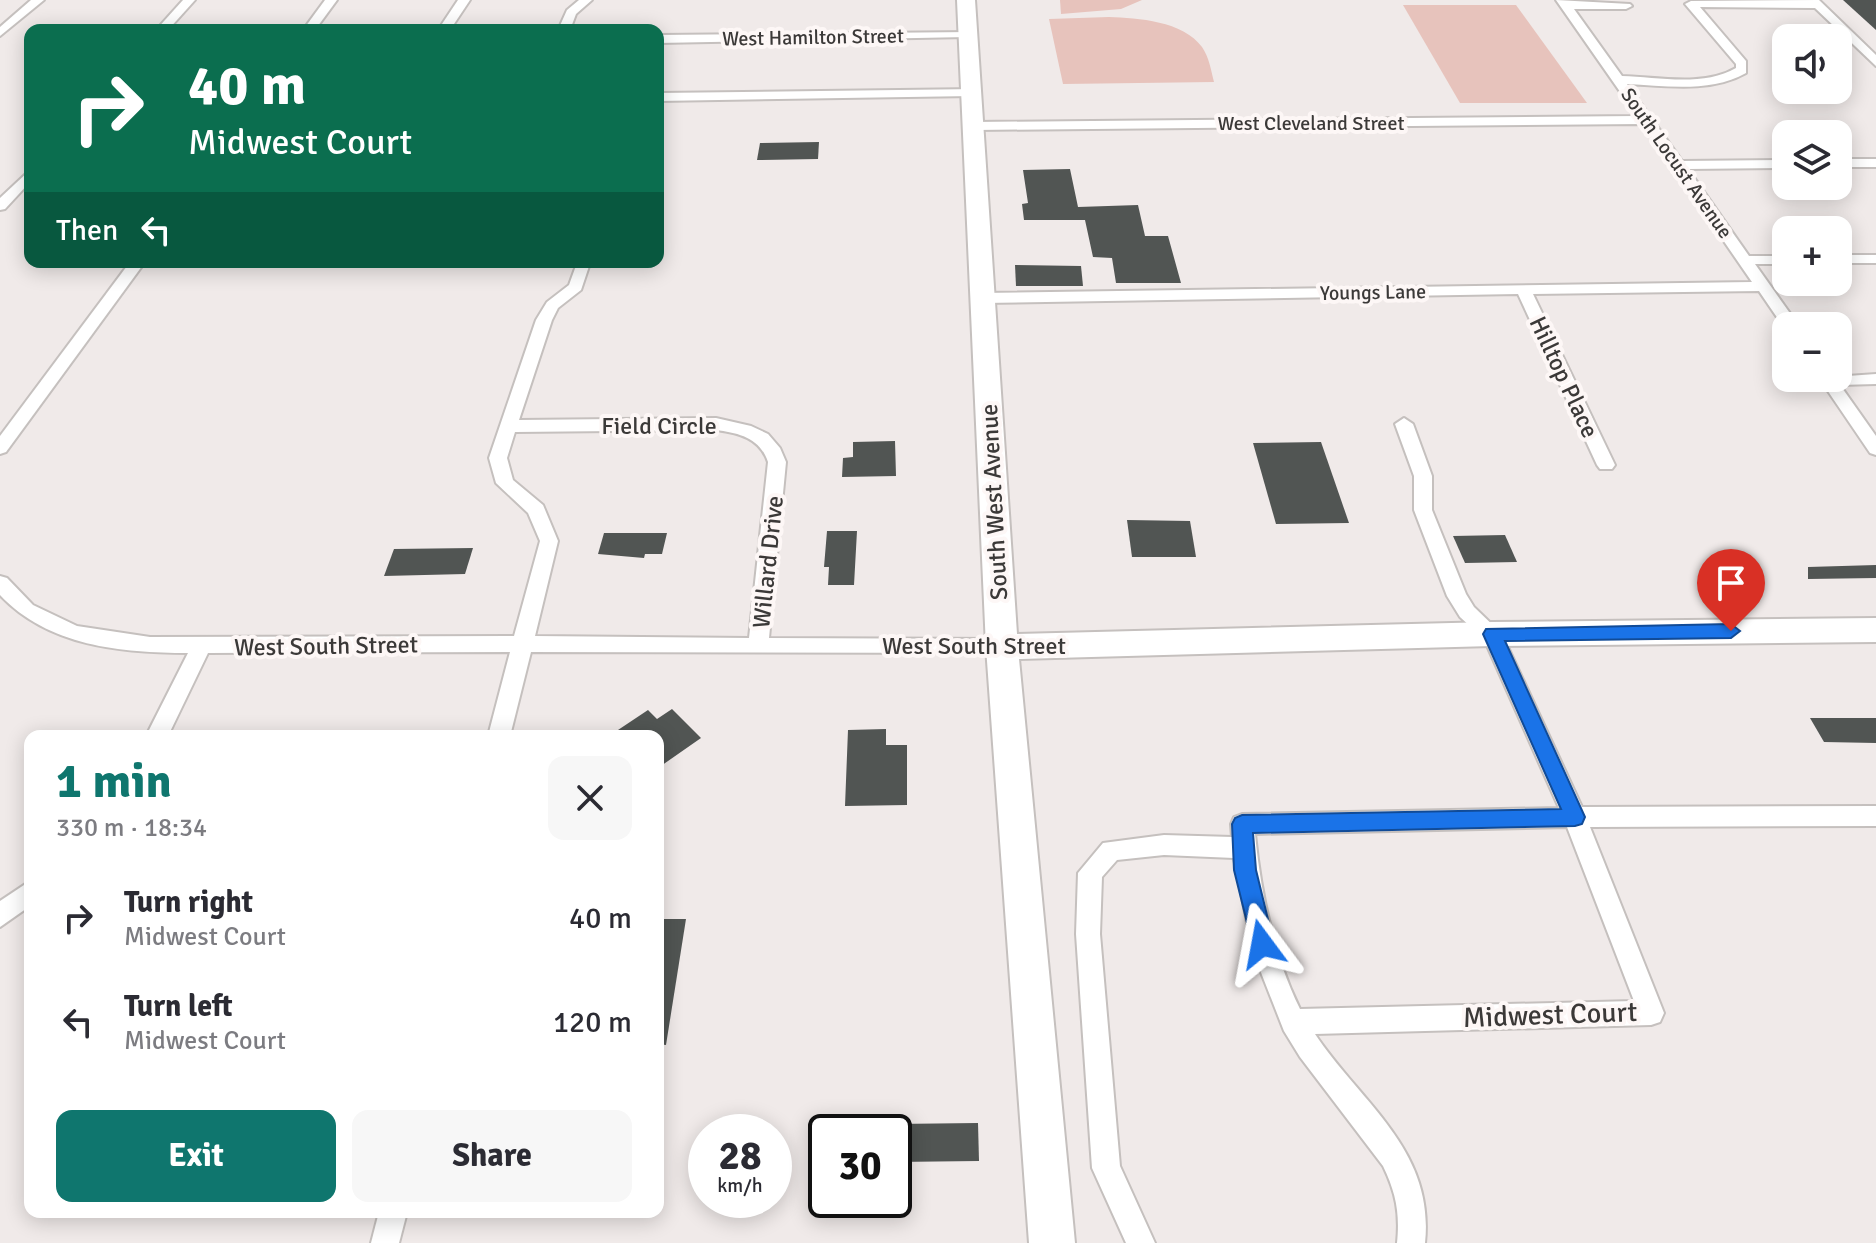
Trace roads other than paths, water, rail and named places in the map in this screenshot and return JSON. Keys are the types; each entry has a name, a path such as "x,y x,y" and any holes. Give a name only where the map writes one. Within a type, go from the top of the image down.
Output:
{"main road":[{"name":"South West Avenue","path":"966,0 1002,647 1052,1243"},
{"name":"West South Street","path":"1002,647 1492,634 1876,630"}],"street":[{"path":"0,33 38,0"},
{"path":"167,24 189,0"},
{"path":"313,24 331,0"},
{"path":"448,24 464,0"},
{"path":"566,24 571,12 586,0"},
{"path":"1618,80 1708,81 1724,79 1742,70 1742,64 1691,4 1815,2 1876,62"},
{"path":"1565,3 1626,6"},
{"name":"South Locust Avenue","path":"1565,3 1781,312"},
{"name":"West Hamilton Street","path":"664,39 968,34"},
{"path":"664,97 973,92"},
{"name":"West Cleveland Street","path":"975,126 1647,120"},
{"path":"1852,163 1876,163"},
{"path":"1678,165 1772,164"},
{"path":"0,186 24,186"},
{"path":"0,206 24,186"},
{"path":"1852,259 1876,259"},
{"path":"1745,260 1772,260"},
{"path":"0,448 134,268"},
{"path":"501,730 549,541 536,510 505,483 498,458 544,320 552,305 576,287 581,268"},
{"name":"Youngs Lane","path":"982,298 1763,286"},
{"name":"Hilltop Place","path":"1523,289 1606,465"},
{"path":"1852,379 1876,379"},
{"path":"1836,392 1876,449"},
{"name":"Field Circle","path":"508,426 716,424 745,428 774,450 777,478"},
{"path":"1404,424 1423,476 1423,510 1449,578 1467,612 1492,634"},
{"name":"Willard Drive","path":"758,646 777,478"},
{"name":"West South Street","path":"0,583 26,610 73,633 150,645 1002,647"},
{"name":"Midwest Court","path":"1293,1022 1651,1013 1575,817 1492,634"},
{"path":"160,730 201,647"},
{"path":"1411,1243 1414,1233 1410,1197 1395,1160 1293,1022 1262,944 1245,870 1242,824 1575,817 1876,816"},
{"path":"1141,1243 1106,1168 1089,948 1090,873 1111,850 1164,845 1244,848"},
{"path":"0,916 24,897"},
{"path":"385,1243 391,1218"}]}
